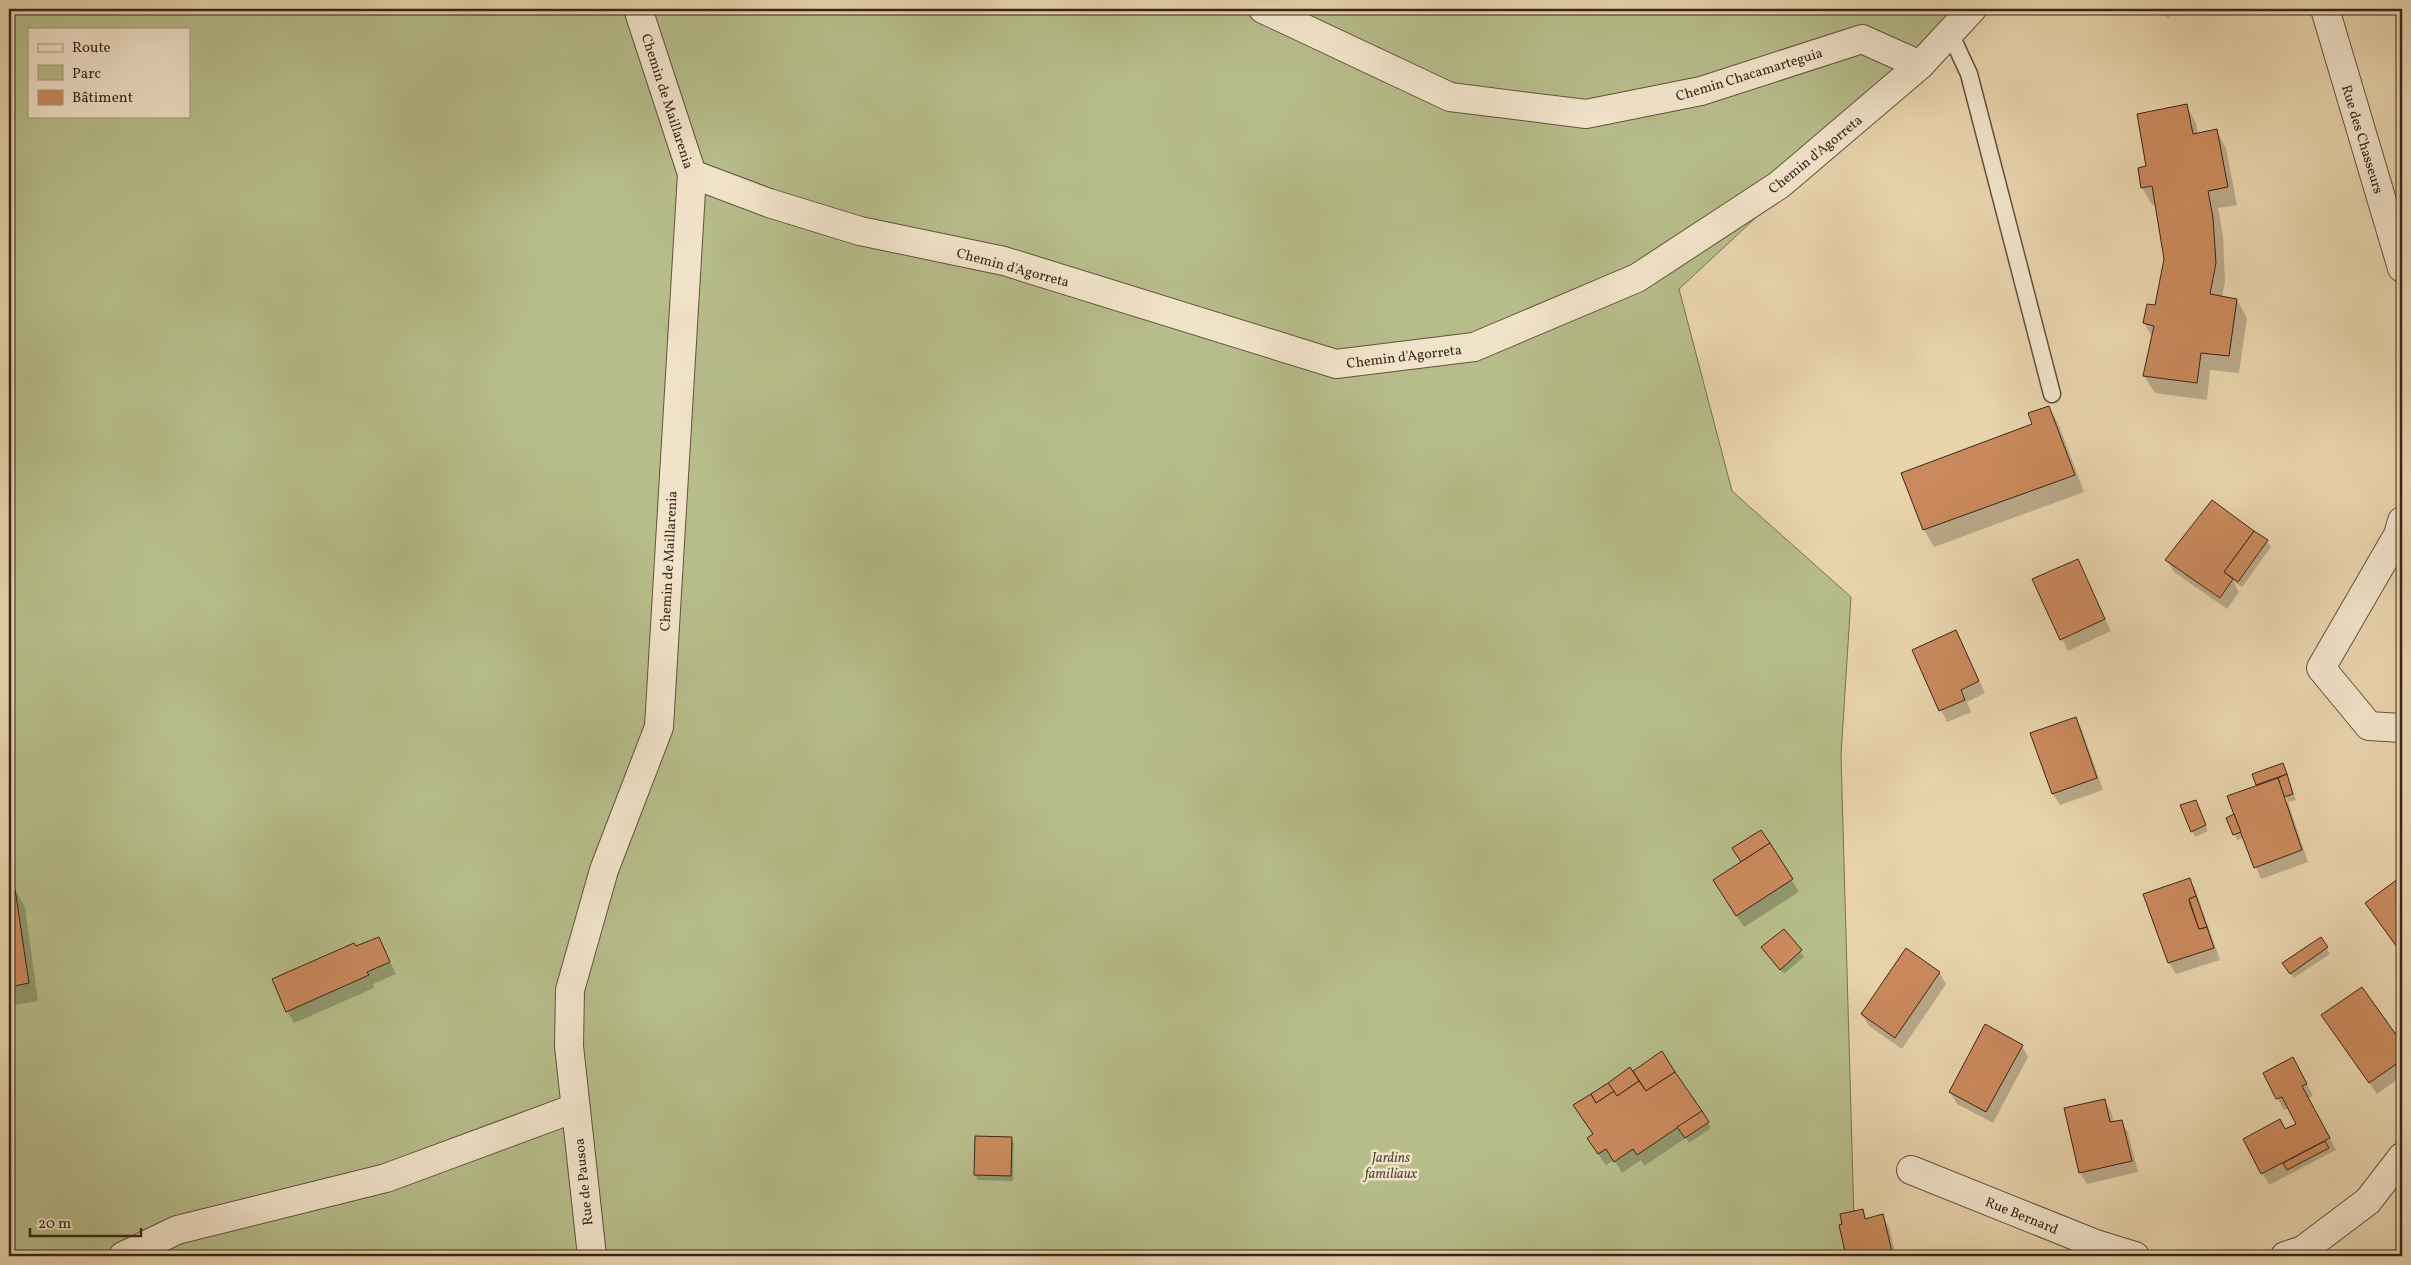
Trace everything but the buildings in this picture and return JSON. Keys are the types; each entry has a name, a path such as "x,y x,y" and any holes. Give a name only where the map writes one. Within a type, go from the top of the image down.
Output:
{"street":[{"name":"Chemin de Maillarenia","path":"575,1108 569,1046 570,990 604,870 658,727 692,174 638,9"},
{"name":"Chemin d'Agorreta","path":"692,174 769,202 860,231 1004,261 1336,364 1474,347 1637,278 1779,185 1920,65 1972,9"},
{"name":"Rue des Chasseurs","path":"2325,9 2402,268"},
{"name":"Chemin Chacamarteguia","path":"1272,11 1450,97 1586,114 1701,91 1862,39 1920,65"},
{"path":"2402,521 2398,535 2321,668 2369,726 2402,728"},
{"path":"123,1256 177,1230 386,1178 575,1108"},
{"name":"Rue de Pausoa","path":"575,1108 592,1256"},
{"path":"2285,1256 2303,1250 2368,1201 2402,1157"},
{"name":"Rue Bernard","path":"1911,1170 2093,1243 2135,1256"}],"lane":[{"path":"1950,33 1969,74 2052,394"}],"green space":[{"name":"Jardins familiaux","path":"9,9 1972,9 1920,65 1679,289 1732,491 1851,597 1841,755 1855,1256 9,1256"}]}
